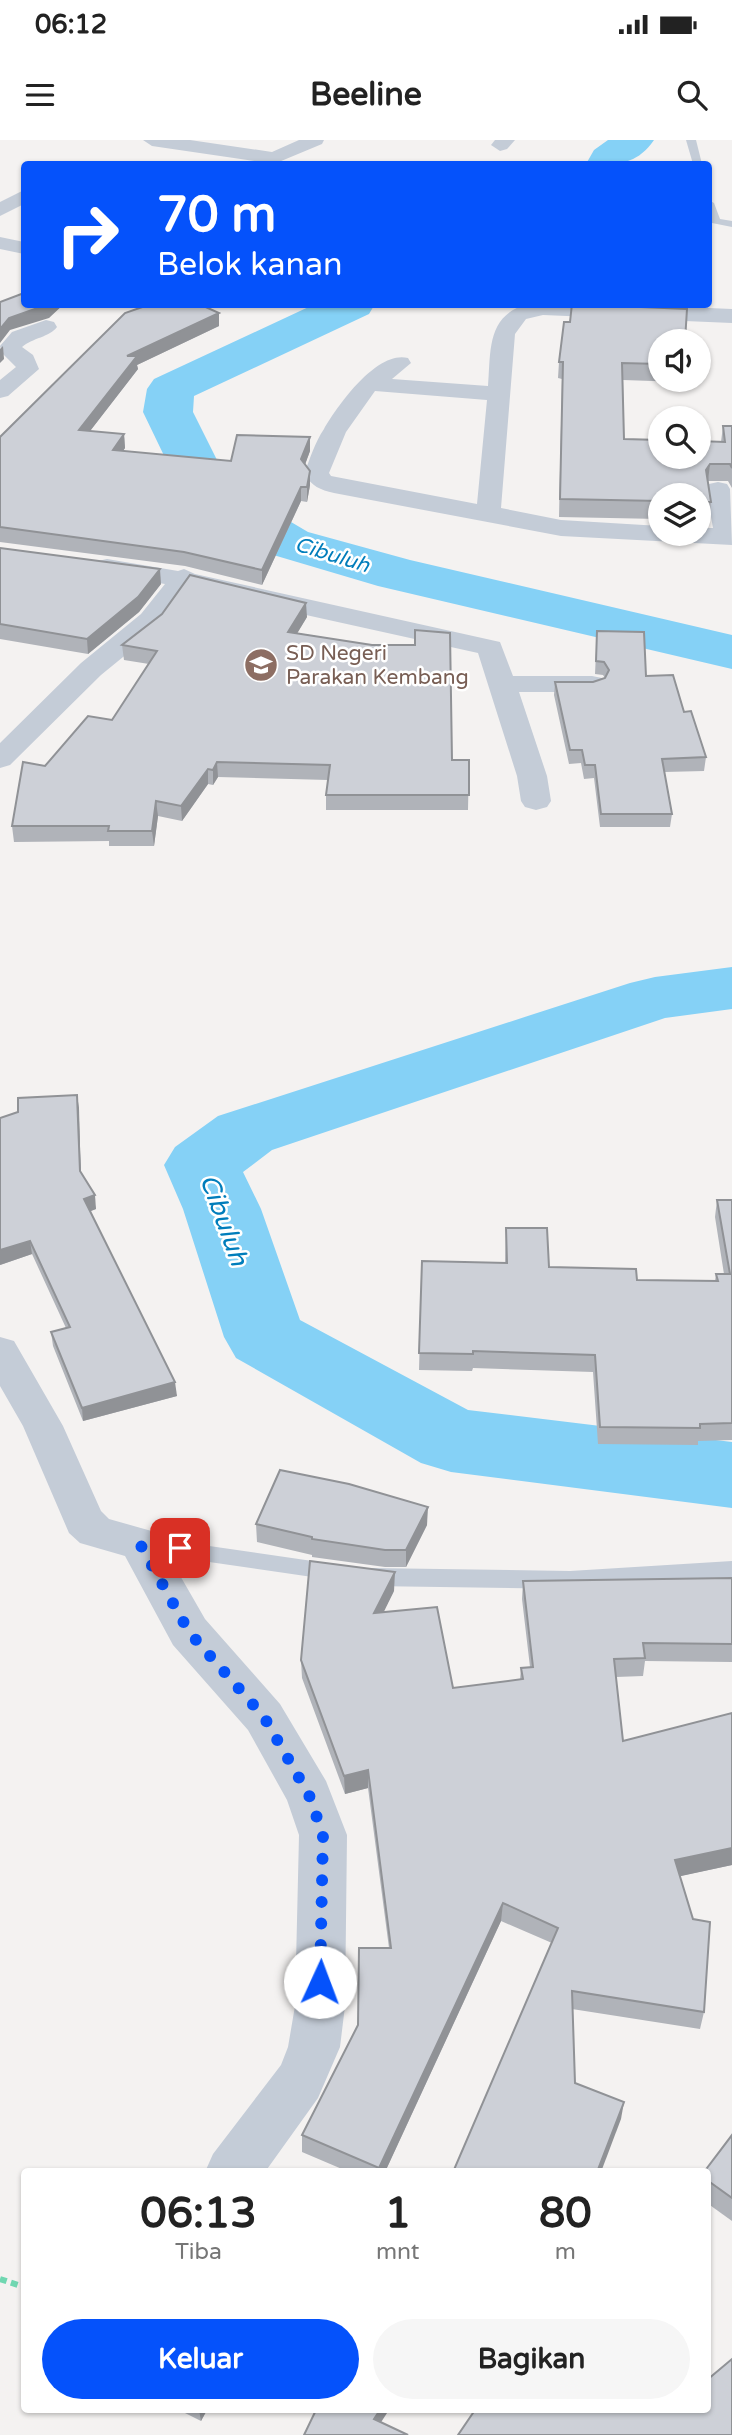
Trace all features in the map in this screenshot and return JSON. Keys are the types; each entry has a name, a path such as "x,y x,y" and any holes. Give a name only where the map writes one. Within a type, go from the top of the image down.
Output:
{"street":[{"path":"152,140 198,146 269,161 314,140"},
{"path":"176,161 198,146"},
{"path":"0,210 21,198"},
{"path":"0,243 21,247"},
{"path":"487,513 491,499 497,394 504,334 512,318 524,311 543,308"},
{"path":"597,308 732,316"},
{"path":"0,391 28,369 25,360 10,348 11,344 21,336 46,327"},
{"path":"400,363 369,384 334,431 316,474 322,481 334,486 561,528 648,533"},
{"path":"369,384 497,394"},
{"path":"711,536 730,537 718,489"},
{"path":"82,563 184,577 412,632 460,638 490,648 532,776 536,802"},
{"path":"0,759 82,678 151,620 184,577"},
{"path":"502,684 592,684"},
{"path":"0,1351 43,1426 84,1521 95,1531 140,1544 189,1632 264,1717 309,1795 323,1835 320,2006 314,2047 300,2081 235,2168"}],"lane":[{"path":"691,140 697,161"},
{"path":"712,211 716,221 732,224"},
{"path":"140,1544 385,1579 570,1580 732,1569"}],"path":[{"path":"0,2279 21,2286"}],"building":[{"path":"21,294 21,308 38,308 9,318 0,329 0,302"},
{"path":"139,308 208,308 219,313 127,356 137,356 79,430 124,434 113,450 231,461 237,435 310,437 301,459 310,471 307,487 301,487 262,570 184,552 0,527 0,437 125,313"},
{"path":"572,308 687,309 686,329 648,329 648,364 622,363 624,439 648,440 648,469 707,469 708,483 648,483 648,501 560,499 563,362 559,362 564,322 570,322"},
{"path":"723,426 732,426 732,468 730,464 711,464 711,441 725,442"},
{"path":"0,548 160,569 138,597 87,639 0,624"},
{"path":"190,575 306,603 288,632 372,645 415,645 415,630 450,633 452,760 469,760 469,795 326,795 330,765 217,762 213,770 208,769 181,806 156,801 152,831 108,831 109,826 12,826 23,762 45,766 88,716 112,720 157,651 122,645 162,614"},
{"path":"597,631 644,632 646,676 673,675 684,712 691,711 706,757 662,759 672,814 601,814 595,765 585,765 582,750 570,750 555,682 593,682 605,678 609,670 604,662 596,661"},
{"path":"77,1095 80,1171 95,1195 84,1199 175,1382 82,1408 51,1332 70,1327 30,1241 0,1250 0,1118 18,1112 18,1098"},
{"path":"717,1200 732,1200 732,1423 700,1424 700,1428 600,1427 595,1355 473,1351 473,1354 419,1353 422,1261 507,1263 506,1228 547,1228 549,1267 636,1269 637,1280 718,1281 716,1274 730,1274"},
{"path":"280,1470 349,1484 428,1507 406,1550 385,1550 312,1539 256,1524"},
{"path":"310,1561 395,1572 374,1613 437,1607 453,1688 523,1679 521,1668 533,1667 523,1581 732,1578 732,1644 643,1643 645,1658 614,1659 623,1741 732,1713 732,1848 675,1860 693,1919 710,1922 704,2012 572,1991 575,2083 624,2102 599,2168 455,2168 558,1928 503,1903 379,2168 302,2135 358,2025 359,1948 391,1948 368,1770 344,1776 301,1660"},
{"path":"732,2135 732,2198 711,2183 711,2168 707,2168"},
{"path":"732,2359 732,2435 458,2435 473,2413 711,2413 711,2377"},
{"path":"315,2413 378,2413 374,2419 408,2435 304,2435"}],"waterway":[{"name":"Cibuluh","path":"607,161 634,140"},
{"name":"Cibuluh","path":"344,308 171,389 168,412 209,495 289,543 397,574 732,652"},
{"name":"Cibuluh","path":"732,988 655,998 245,1133 202,1165 222,1209 265,1337 451,1440 732,1475"}],"place":[{"name":"SD Negeri Parakan Kembang","path":"261,665"}],"route":[{"path":"180,1548 140,1544 189,1632 264,1717 309,1795 323,1835 320,1982"}]}
